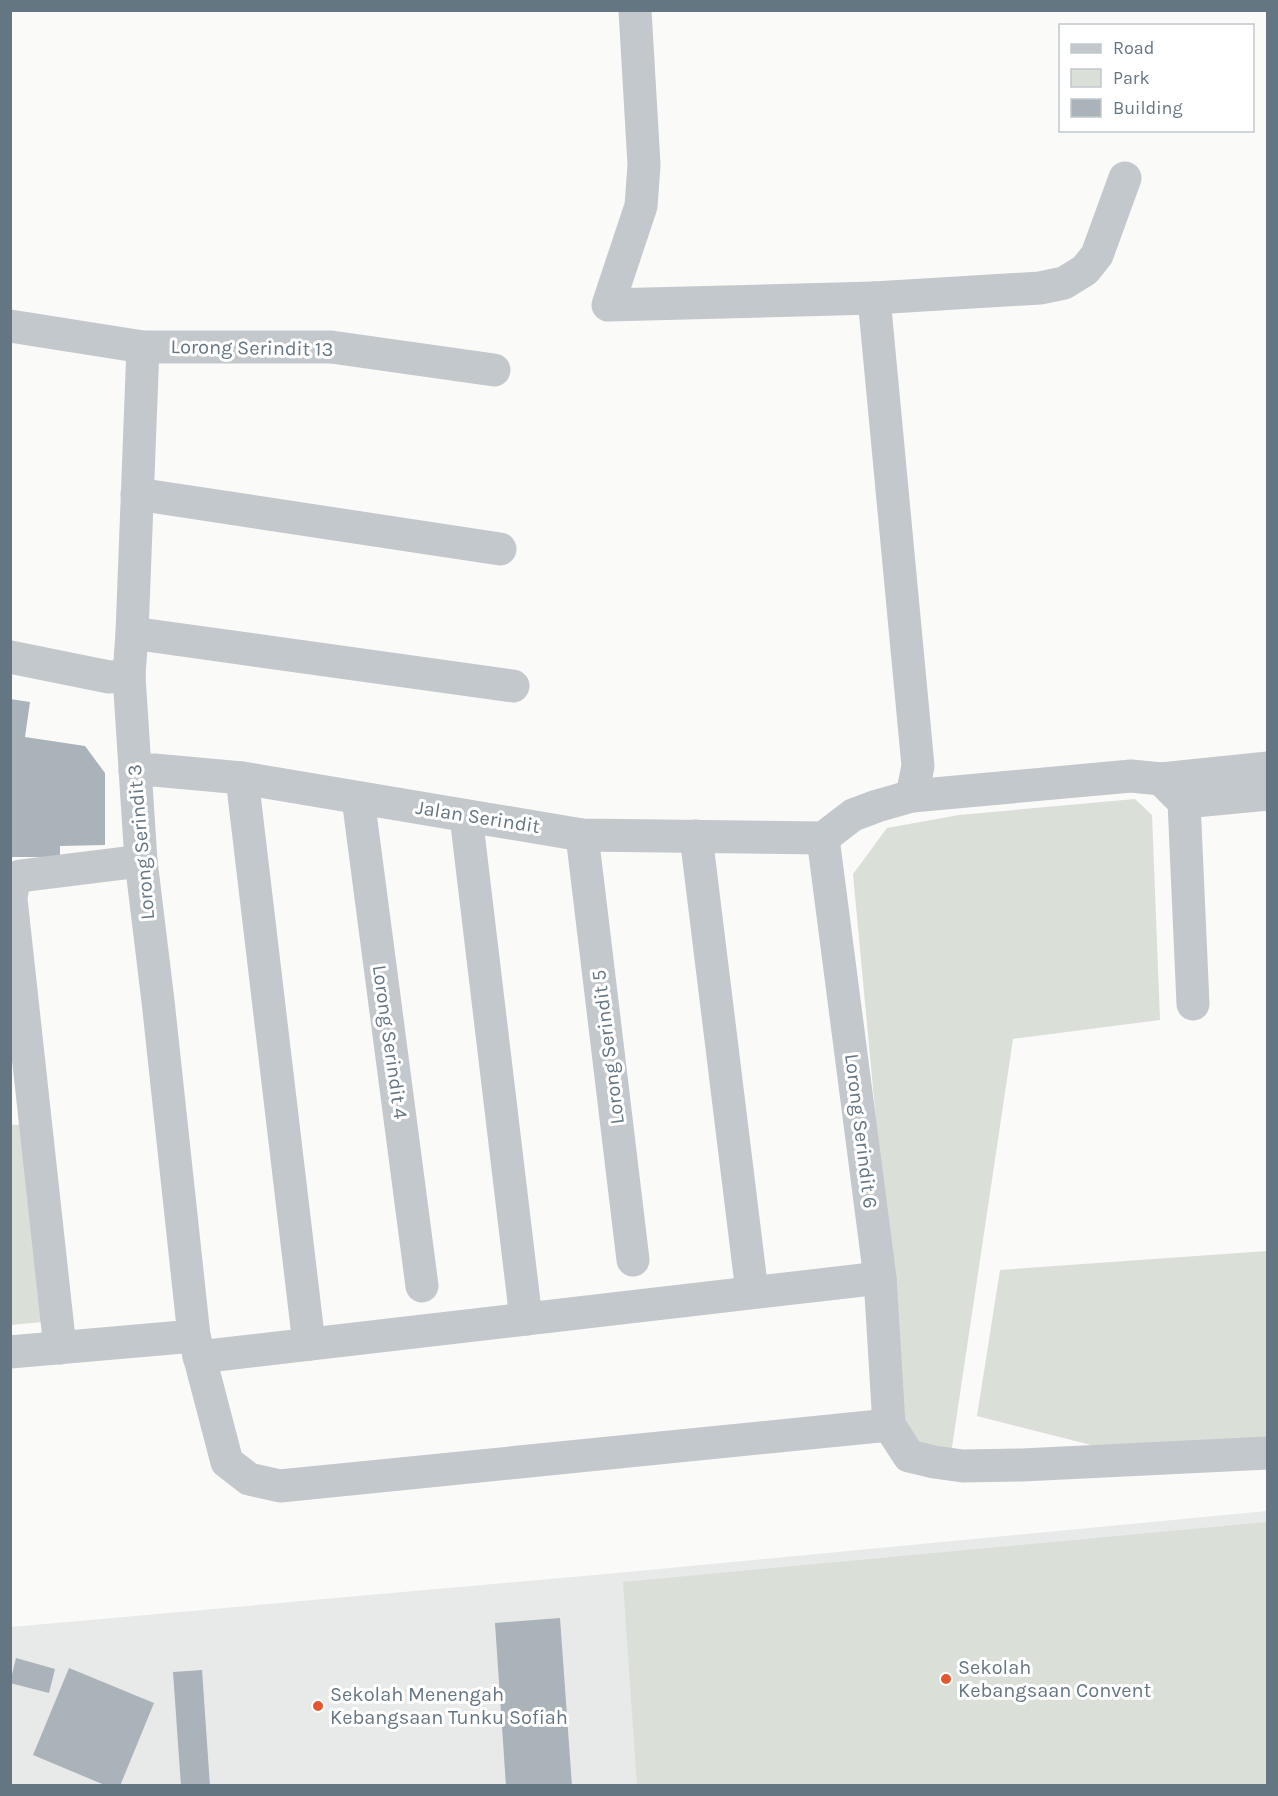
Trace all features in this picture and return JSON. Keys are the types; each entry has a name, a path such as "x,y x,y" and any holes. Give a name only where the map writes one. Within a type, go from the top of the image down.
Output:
{"street":[{"path":"635,10 644,165 641,206 608,305 874,298 1040,288 1064,283 1085,270 1098,255 1125,178"},
{"path":"874,298 918,766 912,796"},
{"name":"Lorong Serindit 13","path":"10,326 143,347 331,347 494,370"},
{"name":"Lorong Serindit 3","path":"143,347 129,676 141,861 196,1346 227,1462 249,1479 280,1486 889,1425"},
{"path":"137,494 500,549"},
{"path":"132,633 513,686"},
{"path":"10,657 109,677 129,676"},
{"path":"823,838 853,815 912,796 1131,776 1161,779 1268,768"},
{"name":"Jalan Serindit","path":"135,771 154,770 242,778 582,835 823,838"},
{"path":"242,778 309,1344"},
{"path":"1161,779 1184,802 1193,1004"},
{"path":"1184,802 1268,794"},
{"name":"Lorong Serindit 4","path":"358,798 422,1286"},
{"path":"466,816 526,1319"},
{"name":"Lorong Serindit 5","path":"582,835 633,1260"},
{"path":"696,836 752,1292"},
{"name":"Lorong Serindit 6","path":"823,838 880,1278 889,1425"},
{"path":"60,1348 12,888 20,876 141,861"},
{"path":"10,1352 60,1348 309,1344 880,1278"},
{"path":"889,1425 909,1456 963,1466 1268,1453"}],"shaded area":[{"path":"1267,1511 1267,1785 11,1786 11,1627 617,1573"}],"green space":[{"path":"1135,799 1152,815 1160,1020 1013,1039 951,1454 921,1453 905,1431 853,874 887,828 959,815"},
{"path":"28,1124 42,1322 11,1325 11,1125"},
{"path":"1267,1251 1267,1445 1111,1450 977,1416 1000,1270"},
{"name":"Sekolah Kebangsaan Convent","path":"1267,1522 1267,1785 637,1785 623,1582"}],"building":[{"path":"10,699 30,702 25,737 85,746 105,773 105,845 60,846 60,857 10,857"},
{"path":"560,1618 572,1786 506,1786 495,1623"},
{"path":"16,1658 55,1669 49,1693 10,1683"},
{"path":"69,1668 154,1703 120,1786 107,1786 33,1755"},
{"path":"202,1670 210,1786 181,1786 173,1672"}],"place":[{"name":"Sekolah Kebangsaan Convent","path":"946,1679"},
{"name":"Sekolah Menengah Kebangsaan Tunku Sofiah","path":"318,1706"}]}
